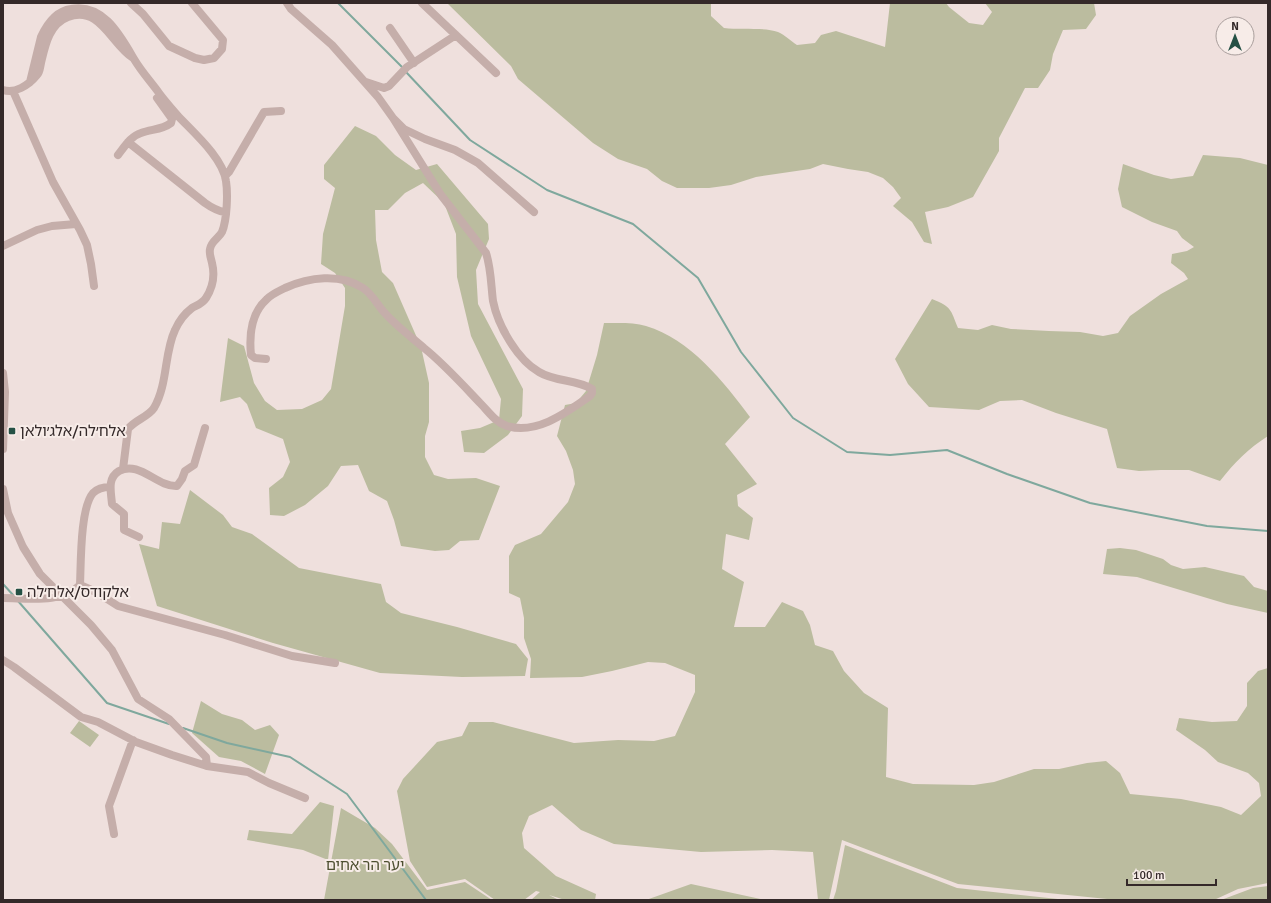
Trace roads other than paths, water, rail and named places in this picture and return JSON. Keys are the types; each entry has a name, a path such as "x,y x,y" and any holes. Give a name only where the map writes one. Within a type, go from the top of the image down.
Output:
{"street":[{"path":"132,3 169,46 195,58 204,60 214,58 222,50 223,40 192,3"},
{"path":"266,359 256,358 251,355 250,342 253,320 267,298 299,282 310,279 334,279 355,283 365,289 383,311 406,334 444,366 482,404 491,416 499,422 506,425 523,428 538,425 566,412 590,396 592,393 592,389 586,385 547,376 539,372 529,364 507,339 498,319 493,302 489,262 486,252 441,195 393,118 378,97 332,45 287,3"},
{"path":"422,3 496,73"},
{"path":"3,90 13,91 30,82 38,74 47,40 53,29 60,22 68,17 77,15 91,17 106,29 124,53 134,59 179,117 195,132 212,153 222,168 225,176 227,192 221,234 215,239 210,247 209,253 214,275 210,289 206,298 186,313 174,330 164,379 158,399 150,412 128,429 123,469"},
{"path":"390,28 414,63"},
{"path":"364,81 384,88 389,86 407,67 456,35"},
{"path":"118,155 133,136 162,128 171,123 172,119 153,93 149,79"},
{"path":"13,91 50,175 86,245 91,264 94,286"},
{"path":"225,176 230,172 261,115 266,111 281,111"},
{"path":"393,118 404,129 425,139 455,150 478,163 534,212"},
{"path":"128,142 213,209 225,212"},
{"path":"3,246 36,230 52,226 76,224"},
{"path":"3,373 5,392 3,449"},
{"path":"139,537 124,530 124,514 112,504 110,486 115,473 127,467 136,469 173,486 177,486 185,471 194,465 205,428"},
{"path":"3,598 53,598 75,590 80,585 83,524 87,507 93,494 101,487 110,486"},
{"path":"3,489 8,513 23,547 40,574 91,625 112,650 138,699 169,719 206,757 207,766"},
{"path":"80,585 96,592 118,606 226,635 292,656 335,663"},
{"path":"3,660 80,717 98,722 133,740 172,755 207,766 248,772 268,783 305,798"},
{"path":"114,834 109,806 133,740"}],"waterway":[{"path":"338,3 403,68"},
{"path":"406,72 470,140 547,190 633,224 698,278 741,352 793,418 847,452 890,455 947,450 1007,474 1090,503 1207,526 1268,531"},
{"path":"3,584 14,596"},
{"path":"18,601 107,703 169,724"},
{"path":"183,728 227,743 290,757 347,794 426,900"}],"place":[{"name":"אלח׳לה/אלג׳ולאן","path":"12,431"},
{"name":"אלקודס/אלח׳לה","path":"19,592"}],"park label":[{"name":"יער הר אחים","path":"365,865"}]}
